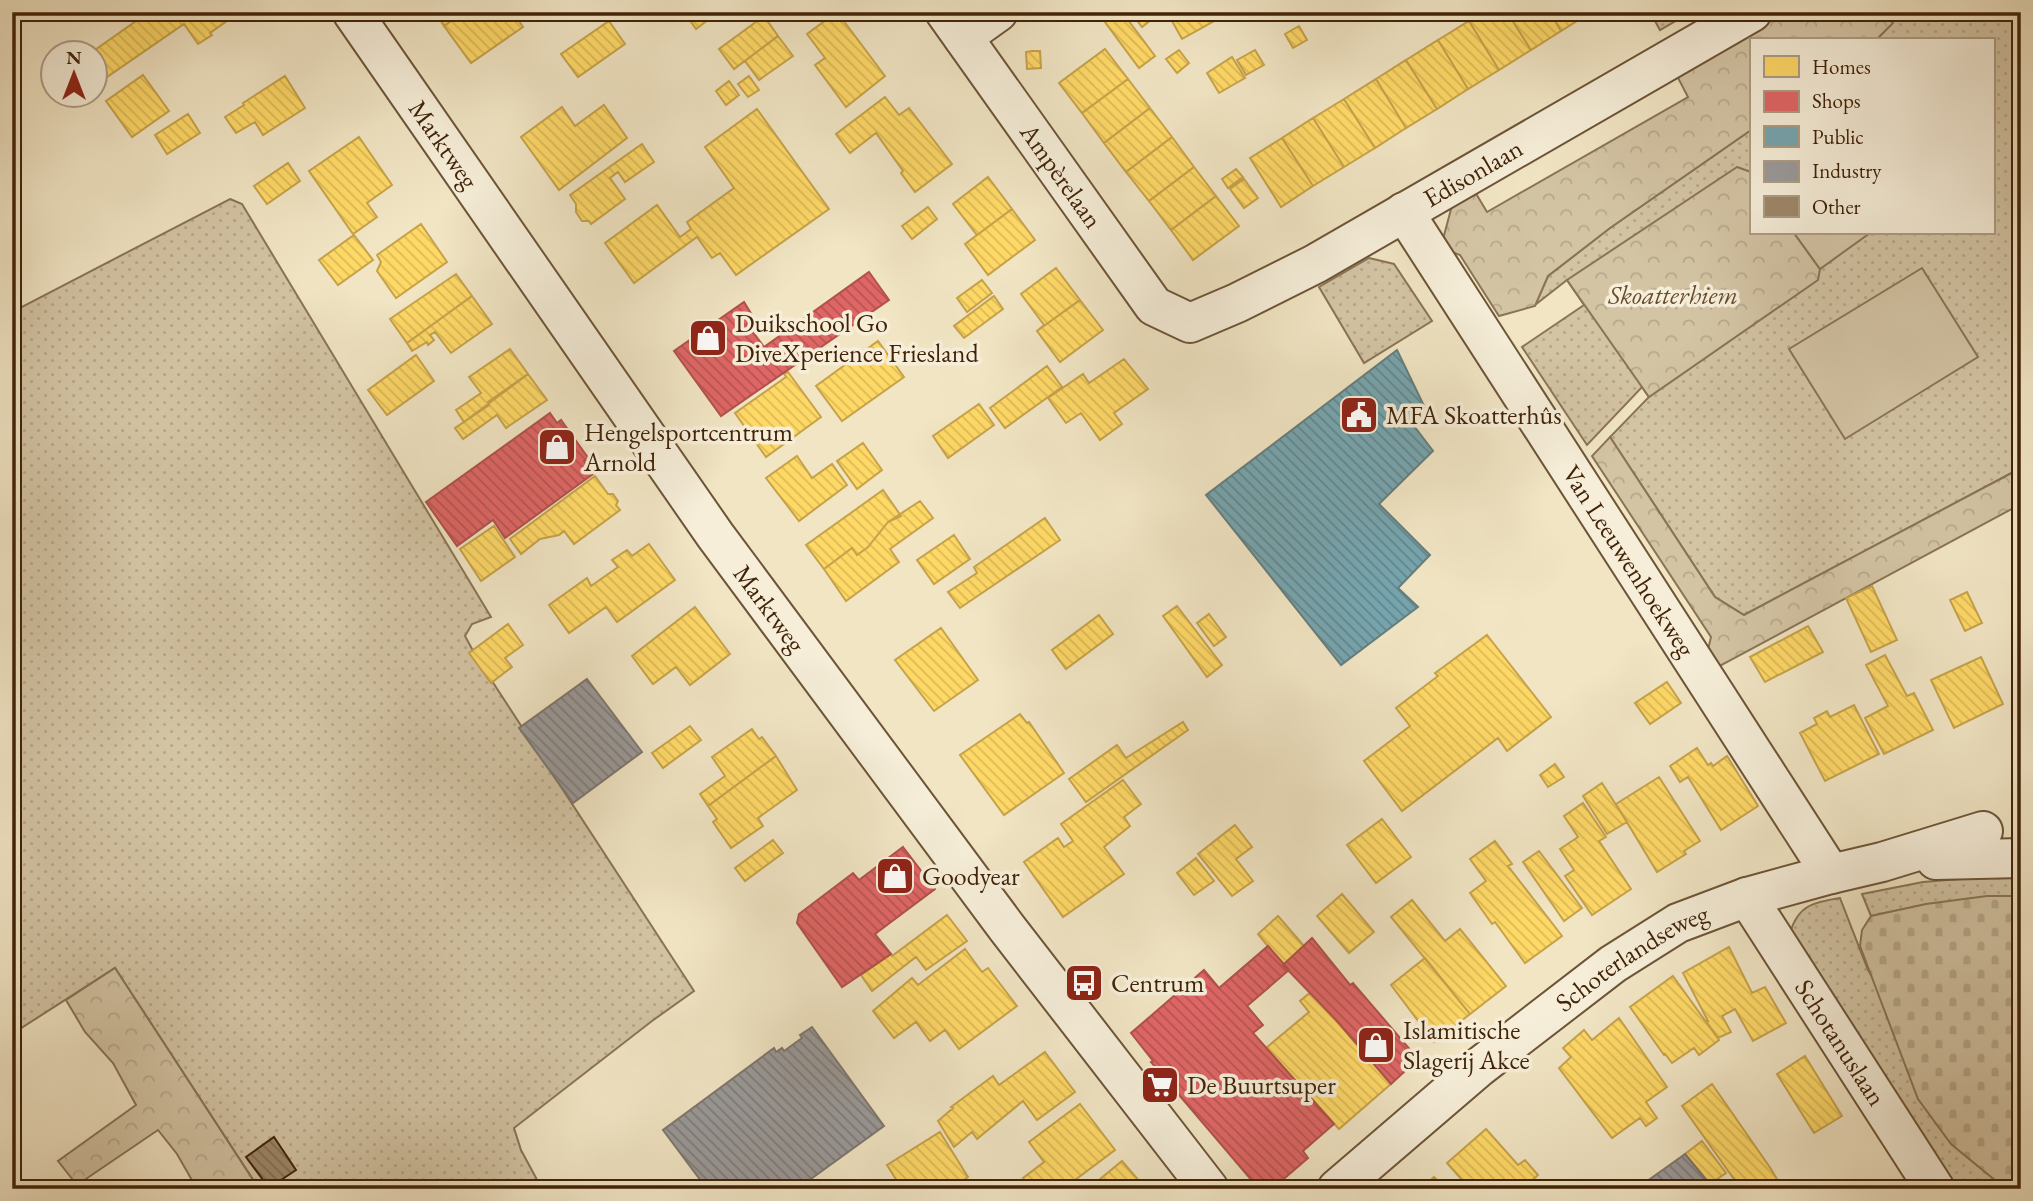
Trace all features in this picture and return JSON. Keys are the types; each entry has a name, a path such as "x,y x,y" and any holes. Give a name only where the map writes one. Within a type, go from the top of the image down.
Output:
{"street":[{"name":"Marktweg","path":"352,12 715,535 1007,928 1209,1189"},
{"path":"954,24 998,12"},
{"name":"Edisonlaan","path":"1190,323 1315,264 1752,13"},
{"name":"Ampèrelaan","path":"954,24 1154,306 1190,323"},
{"name":"Van Leeuwenhoekweg","path":"1404,212 1831,874"},
{"name":"Schoterlandseweg","path":"1337,1189 1478,1068 1613,964 1678,923 1747,897 1882,862 1983,831"},
{"path":"1882,862 2021,858"},
{"name":"Schotanuslaan","path":"1747,897 1935,1189"}],"green space":[{"path":"1650,12 1691,12 1660,30"},
{"path":"1774,12 1881,12 1893,23 1878,38 1750,38 1750,131 1610,228 1548,276 1535,306 1499,316 1460,255 1447,250 1442,243 1454,198 1472,187 1487,212 1688,97 1676,74 1762,24"},
{"path":"1881,12 2021,12 2021,468 1744,615 1715,597 1610,437 1649,397 1642,387 1587,445 1522,347 1584,305 1567,280 1535,305 1548,276 1610,228 1750,131 1750,234 1994,234 1994,38 1878,38 1892,23"},
{"name":"Skoatterhiem","path":"1737,167 1750,172 1750,234 1795,234 1820,269 1818,280 1649,397 1567,280"},
{"path":"230,199 242,204 491,617 472,624 465,636 477,658 694,991 514,1128 521,1150 542,1189 259,1189 115,968 12,1034 12,312"},
{"path":"1795,234 1869,234 1820,269"},
{"path":"1369,258 1394,264 1432,321 1364,363 1319,287"},
{"path":"1922,268 1978,357 1845,439 1789,349"},
{"path":"1610,437 1715,597 1744,615 2021,468 2021,504 1716,668 1707,654 1711,637 1592,456"},
{"path":"2021,874 2021,896 1946,902 1871,916 1862,894 1923,882"},
{"path":"1987,896 2021,896 2021,1189 2007,1189 2002,1186 1951,1144 1918,1099 1860,946 1862,930 1871,916 1926,904"},
{"path":"1840,898 1868,970 2002,1186 2007,1189 1955,1189 1790,933 1798,916 1808,906"},
{"path":"115,968 259,1189 197,1189 177,1154 158,1130 77,1185 58,1161 136,1105 113,1063 85,1032 66,1000"}],"building: Homes":[{"path":"149,12 154,20 165,12 237,14 198,44 184,24 108,76 108,41"},
{"path":"435,12 464,12 444,26"},
{"path":"464,12 513,12 523,27 471,63 444,26"},
{"path":"684,12 716,12 717,13 696,29"},
{"path":"837,12 885,76 846,107 815,65 825,58 807,34"},
{"path":"1122,12 1155,56 1139,68 1099,14"},
{"path":"1131,12 1154,12 1156,16 1142,27"},
{"path":"1167,12 1209,12 1214,21 1182,39"},
{"path":"1209,12 1229,12 1214,21"},
{"path":"1337,12 1355,12 1341,20"},
{"path":"1482,12 1507,12 1531,50 1499,70 1469,21"},
{"path":"1507,12 1550,12 1561,31 1531,50"},
{"path":"1550,12 1591,12 1561,31"},
{"path":"764,16 778,36 734,69 719,49"},
{"path":"609,21 625,44 578,77 561,54"},
{"path":"1469,21 1499,70 1468,89 1438,40"},
{"path":"1299,26 1307,40 1293,48 1285,34"},
{"path":"778,36 793,56 759,80 745,61"},
{"path":"1438,40 1468,89 1437,109 1406,60"},
{"path":"1105,49 1128,79 1082,113 1059,83"},
{"path":"1179,50 1189,63 1177,73 1166,59"},
{"path":"1255,50 1264,65 1246,75 1237,60"},
{"path":"1040,51 1041,68 1027,69 1026,52"},
{"path":"1232,57 1245,78 1219,93 1207,73"},
{"path":"1406,60 1437,109 1406,128 1376,79"},
{"path":"143,75 169,111 132,137 108,104 108,100"},
{"path":"285,76 305,108 263,135 255,122 236,133 225,117"},
{"path":"749,76 759,90 748,97 738,84"},
{"path":"1128,79 1150,108 1104,143 1082,113"},
{"path":"1376,79 1406,128 1375,148 1344,99"},
{"path":"729,81 739,95 726,105 716,91"},
{"path":"885,97 899,115 909,108 952,164 915,192 876,133 850,153 836,134"},
{"path":"1344,99 1375,148 1344,167 1313,118"},
{"path":"604,105 627,138 559,190 521,137 562,107 575,126"},
{"path":"1150,108 1172,137 1126,172 1104,143"},
{"path":"757,109 829,209 736,275 720,253 712,258 697,237 634,283 605,243 657,205 680,237 691,229 687,222 734,188 705,147"},
{"path":"188,114 200,133 167,154 155,135"},
{"path":"1313,118 1344,167 1313,186 1282,138"},
{"path":"359,137 392,185 367,203 377,217 353,234 309,171"},
{"path":"1172,137 1194,167 1149,201 1126,172"},
{"path":"1282,138 1313,186 1281,207 1250,158"},
{"path":"642,144 654,162 625,182 618,172 610,178 625,199 591,224 589,221 582,221 570,195"},
{"path":"288,163 300,181 267,204 254,186"},
{"path":"1194,167 1216,196 1171,230 1149,201"},
{"path":"1236,169 1243,177 1228,188 1222,179"},
{"path":"988,177 1012,209 977,235 953,204"},
{"path":"1244,179 1258,198 1244,208 1230,189"},
{"path":"1216,196 1239,226 1193,260 1171,230"},
{"path":"928,207 937,219 912,239 902,226"},
{"path":"1012,209 1035,240 988,275 965,244"},
{"path":"421,224 447,262 396,298 377,271 381,262 377,255"},
{"path":"354,235 373,260 338,285 319,260"},
{"path":"1056,268 1080,300 1037,331 1044,325 1021,294"},
{"path":"456,274 472,296 407,343 390,319"},
{"path":"982,280 992,293 967,312 957,298"},
{"path":"472,296 492,324 451,353 435,332 430,335 434,340 428,345 427,342 412,351 407,343"},
{"path":"994,296 1003,309 964,338 954,326"},
{"path":"1080,300 1103,330 1060,362 1037,331"},
{"path":"878,341 904,377 842,421 816,386"},
{"path":"510,349 528,374 464,422 456,410 481,393 469,377"},
{"path":"416,355 434,381 387,415 368,390"},
{"path":"1124,359 1148,389 1114,413 1122,424 1100,440 1081,413 1066,423 1048,398 1083,374 1089,383"},
{"path":"1047,366 1062,387 1005,428 990,408"},
{"path":"788,372 821,417 766,457 735,413 786,377 784,374"},
{"path":"528,374 547,400 506,428 497,415 463,439 455,428"},
{"path":"979,404 994,425 948,458 933,436"},
{"path":"863,443 882,470 857,489 837,461"},
{"path":"797,456 812,478 832,464 847,485 799,521 766,478"},
{"path":"595,476 608,494 613,494 620,510 574,544 564,531 559,535 540,539 521,554 510,539"},
{"path":"883,490 901,516 888,522 868,547 857,555 852,548 824,569 806,545"},
{"path":"920,501 933,518 890,549 899,562 846,601 824,569 852,548 857,555 868,547 888,522"},
{"path":"1045,518 1060,540 960,608 948,592 977,573 974,567"},
{"path":"494,526 515,557 481,581 460,549"},
{"path":"954,535 970,559 934,584 917,560"},
{"path":"649,544 675,580 617,622 606,607 569,633 549,605 587,578 591,586 618,567 612,560 627,550 632,556"},
{"path":"1872,586 1897,640 1871,652 1846,598"},
{"path":"1967,592 1982,623 1965,631 1950,600"},
{"path":"1177,606 1222,665 1207,677 1163,616"},
{"path":"695,607 730,654 690,685 676,667 653,684 632,656"},
{"path":"1209,614 1226,637 1214,646 1197,623"},
{"path":"1099,615 1113,634 1066,669 1052,650"},
{"path":"508,624 523,645 505,658 512,667 491,683 469,653"},
{"path":"1808,626 1823,652 1765,682 1750,657"},
{"path":"941,628 978,680 934,711 895,660"},
{"path":"1487,635 1551,717 1507,751 1498,738 1402,811 1364,761 1410,726 1396,708 1438,676 1435,673"},
{"path":"1885,655 1907,696 1914,693 1933,730 1884,754 1865,718 1888,706 1866,665"},
{"path":"1981,657 2003,704 1954,728 1931,680"},
{"path":"1667,682 1681,703 1650,724 1635,703"},
{"path":"1854,705 1879,754 1825,781 1800,733 1817,724 1814,718 1827,711 1830,717"},
{"path":"1020,714 1029,722 1064,773 1004,815 960,755"},
{"path":"1183,722 1188,730 1086,802 1069,779 1117,745 1126,758"},
{"path":"690,726 701,740 663,768 652,753"},
{"path":"752,729 759,739 762,737 776,756 708,806 700,794 725,776 712,757"},
{"path":"1697,748 1708,765 1711,763 1713,766 1727,756 1758,806 1721,830 1688,777 1680,782 1670,766"},
{"path":"776,756 797,790 758,818 763,826 731,848 713,822 717,819 708,806"},
{"path":"1555,764 1564,777 1548,787 1540,775"},
{"path":"1659,777 1700,841 1684,851 1686,854 1657,872 1616,804"},
{"path":"1123,780 1141,804 1124,817 1130,826 1104,847 1124,874 1063,917 1024,862 1058,838 1064,847 1073,841 1061,824"},
{"path":"1602,783 1627,822 1607,834 1583,796"},
{"path":"1583,803 1606,837 1599,841 1631,889 1592,915 1565,876 1574,870 1560,849 1578,837 1564,816"},
{"path":"1382,819 1411,857 1376,883 1347,845"},
{"path":"1235,825 1252,847 1236,859 1253,881 1232,896 1198,854"},
{"path":"773,840 783,853 745,881 735,868"},
{"path":"1495,841 1512,864 1508,866 1562,936 1525,963 1470,893 1486,881 1470,859"},
{"path":"1539,851 1582,908 1564,921 1523,862"},
{"path":"1196,858 1214,881 1194,895 1177,873"},
{"path":"1342,894 1374,932 1349,953 1317,916"},
{"path":"1412,900 1445,941 1460,929 1506,986 1470,1014 1391,917"},
{"path":"947,915 967,941 926,970 916,957 872,991 861,975 891,954 892,956"},
{"path":"1278,916 1304,946 1283,965 1258,934"},
{"path":"1729,947 1752,993 1765,987 1786,1023 1753,1041 1735,1009 1722,1016 1731,1032 1718,1038 1706,1021 1683,973"},
{"path":"965,949 982,972 988,968 1017,1006 959,1049 945,1030 930,1041 916,1022 894,1038 873,1011 912,978 918,985"},
{"path":"1425,958 1470,1014 1434,1042 1391,985"},
{"path":"1673,976 1719,1040 1699,1055 1694,1048 1672,1063 1630,1007"},
{"path":"1311,992 1391,1084 1339,1129 1266,1048 1309,1012 1300,1001"},
{"path":"1619,1018 1667,1087 1646,1102 1657,1118 1646,1126 1640,1118 1612,1138 1559,1068 1571,1057 1563,1048 1584,1030 1592,1040"},
{"path":"1045,1052 1075,1092 1037,1120 1023,1101 977,1139 972,1132 954,1147 938,1121 953,1108 951,1107 993,1076 999,1085"},
{"path":"1805,1056 1842,1116 1814,1133 1777,1074"},
{"path":"1712,1084 1771,1169 1781,1186 1778,1189 1741,1189 1682,1106"},
{"path":"1080,1104 1115,1150 1063,1189 1031,1189 1023,1178 1044,1162 1029,1142"},
{"path":"1486,1129 1518,1165 1525,1160 1538,1175 1523,1189 1513,1189 1510,1185 1506,1189 1470,1189 1447,1163"},
{"path":"940,1132 968,1177 950,1189 902,1189 887,1165"},
{"path":"1702,1141 1726,1173 1710,1184 1685,1154"},
{"path":"1122,1161 1146,1189 1088,1189"},
{"path":"1434,1177 1446,1189 1421,1189"}],"building: Shops":[{"path":"869,272 889,300 721,416 674,351 744,302 752,315 747,324 764,347"},
{"path":"550,413 557,423 561,420 589,459 584,461 593,474 505,538 493,520 457,546 426,502"},
{"path":"903,847 935,889 875,934 891,954 842,987 797,923 799,914 853,873 859,880"},
{"path":"1312,938 1350,985 1353,983 1418,1059 1391,1084 1338,1022 1283,965"},
{"path":"1268,946 1289,970 1247,1006 1263,1025 1253,1033 1334,1124 1303,1151 1308,1158 1272,1189 1259,1189 1151,1062 1153,1061 1131,1033 1204,970 1219,988"}],"building: Public":[{"path":"1397,350 1426,410 1411,422 1433,451 1379,504 1430,555 1398,588 1418,607 1341,665 1206,495"}],"building: Industry":[{"path":"558,12 574,12 563,20"},
{"path":"587,679 642,752 573,803 519,728"},
{"path":"812,1027 884,1126 797,1189 707,1189 663,1130 774,1048 776,1052 782,1048 784,1051"},
{"path":"1685,1154 1714,1189 1637,1189 1650,1179"}],"building: Other":[{"path":"274,1137 296,1170 269,1188 246,1157"}],"place":[{"name":"Duikschool Go DiveXperience Friesland","path":"708,338"},
{"name":"MFA Skoatterhûs","path":"1359,415"},
{"name":"Hengelsportcentrum Arnold","path":"557,447"},
{"name":"Goodyear","path":"895,876"},
{"name":"Centrum","path":"1084,983"},
{"name":"Islamitische Slagerij Akce","path":"1376,1045"},
{"name":"De Buurtsuper","path":"1160,1085"}]}
